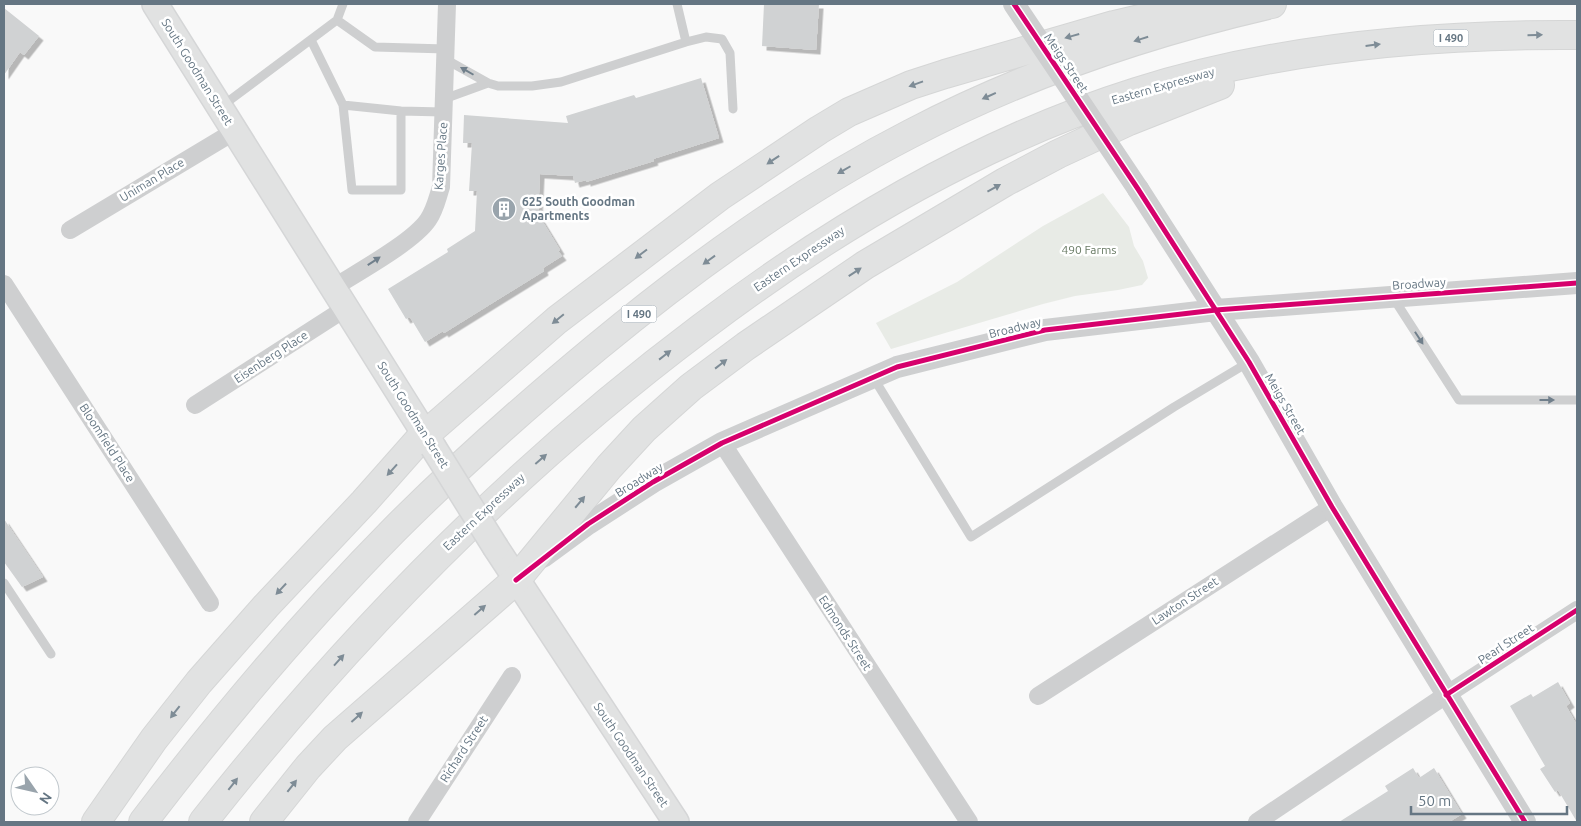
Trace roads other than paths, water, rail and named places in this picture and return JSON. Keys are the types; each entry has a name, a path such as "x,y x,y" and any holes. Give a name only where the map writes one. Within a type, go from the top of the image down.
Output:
{"highway":[{"path":"96,822 149,746 200,682 266,606 429,441 544,330 629,263 736,185 818,130 849,112 896,91 1077,34 1152,16 1222,4"},
{"name":"I 490","path":"143,822 192,758 264,671 394,530 449,477 563,375 630,320 714,256 840,172 907,135 976,102 1046,71 1101,52 1192,24 1272,4"},
{"name":"Eastern Expressway","path":"203,822 264,746 391,604 470,524 556,446 635,379 762,282 893,199 994,148 1066,116 1135,92 1209,72 1324,52 1401,42 1477,36 1577,35"},
{"path":"264,822 308,767 346,726 516,580 609,467 644,429 691,388 726,361 818,296 959,208 1021,173 1075,146 1171,103 1283,63 1324,52"}],"main road":[{"name":"South Goodman Street","path":"155,4 516,580 676,822"}],"street":[{"name":"Karges Place","path":"340,298 416,233 428,221 436,206 440,187 447,4"},
{"name":"Meigs Street","path":"1014,4 1138,189 1249,362 1332,507 1525,822"},
{"name":"Uniman Place","path":"70,230 235,131"},
{"name":"Broadway","path":"516,580 556,547 620,503 722,443 896,367 1045,330 1216,310 1577,283"},
{"name":"Bloomfield Place","path":"4,284 210,603"},
{"name":"Eisenberg Place","path":"195,406 340,298"},
{"name":"Edmonds Street","path":"722,443 969,822"},
{"name":"Lawton Street","path":"1038,696 1332,507"},
{"name":"Pearl Street","path":"1257,822 1577,610"},
{"name":"Richard Street","path":"423,819 512,676"}],"lane":[{"path":"220,108 337,20 343,4"},
{"path":"677,4 686,42"},
{"path":"337,20 375,48 446,54 488,83 498,86 532,86 561,82 686,42 706,37 722,39 730,53 733,109"},
{"path":"311,40 343,105 352,190 402,190 401,111"},
{"path":"343,105 401,111 444,106 488,83"},
{"path":"1392,296 1459,400 1577,400"},
{"path":"873,377 971,537 1174,407 1249,362"},
{"path":"4,583 51,654"}],"place":[{"name":"625 South Goodman Apartments","path":"504,209"}],"park label":[{"name":"490 Farms","path":"1089,250"}]}
